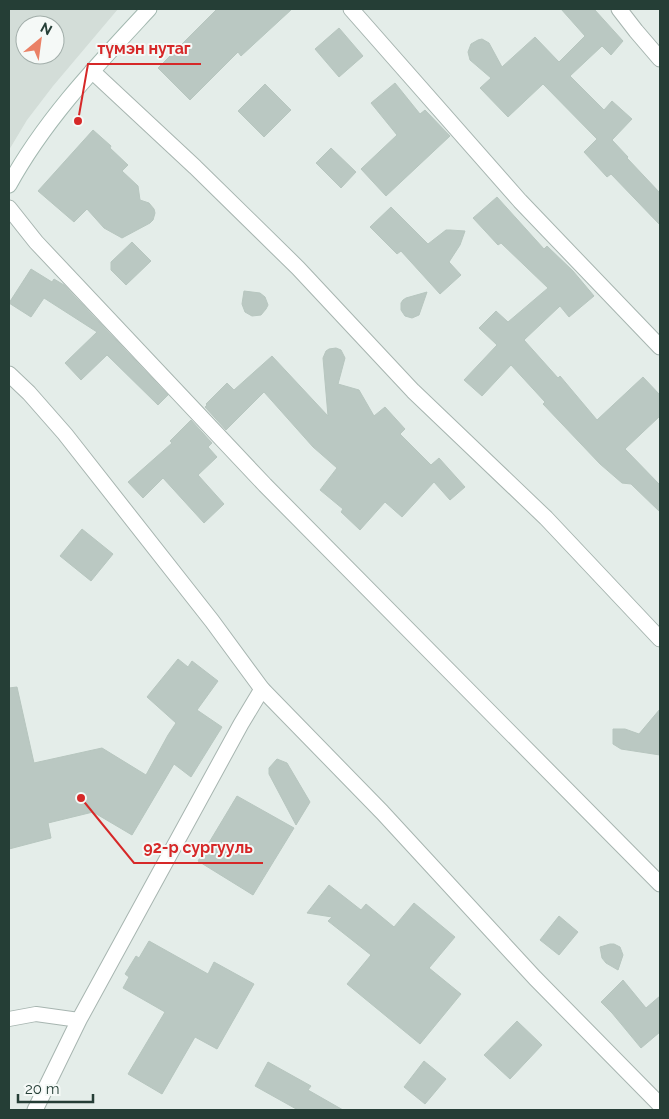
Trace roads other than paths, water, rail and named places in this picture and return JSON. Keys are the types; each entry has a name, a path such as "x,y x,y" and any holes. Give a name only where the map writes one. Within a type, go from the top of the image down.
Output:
{"street":[{"path":"9,184 34,144 64,104 149,9"},
{"path":"351,9 520,201 660,347"},
{"path":"619,9 660,59"},
{"path":"92,71 195,167 298,268 413,391 546,518 660,639"},
{"path":"9,208 36,242 265,485 660,884"},
{"path":"9,374 29,393 65,434 212,621 262,689 382,812 535,978 660,1105"},
{"path":"35,1110 79,1020 262,689"}],"lane":[{"path":"9,1019 36,1014 79,1020"}],"place":[{"name":"түмэн нутаг","path":"78,121"},
{"name":"92-р сургууль","path":"81,798"}]}
